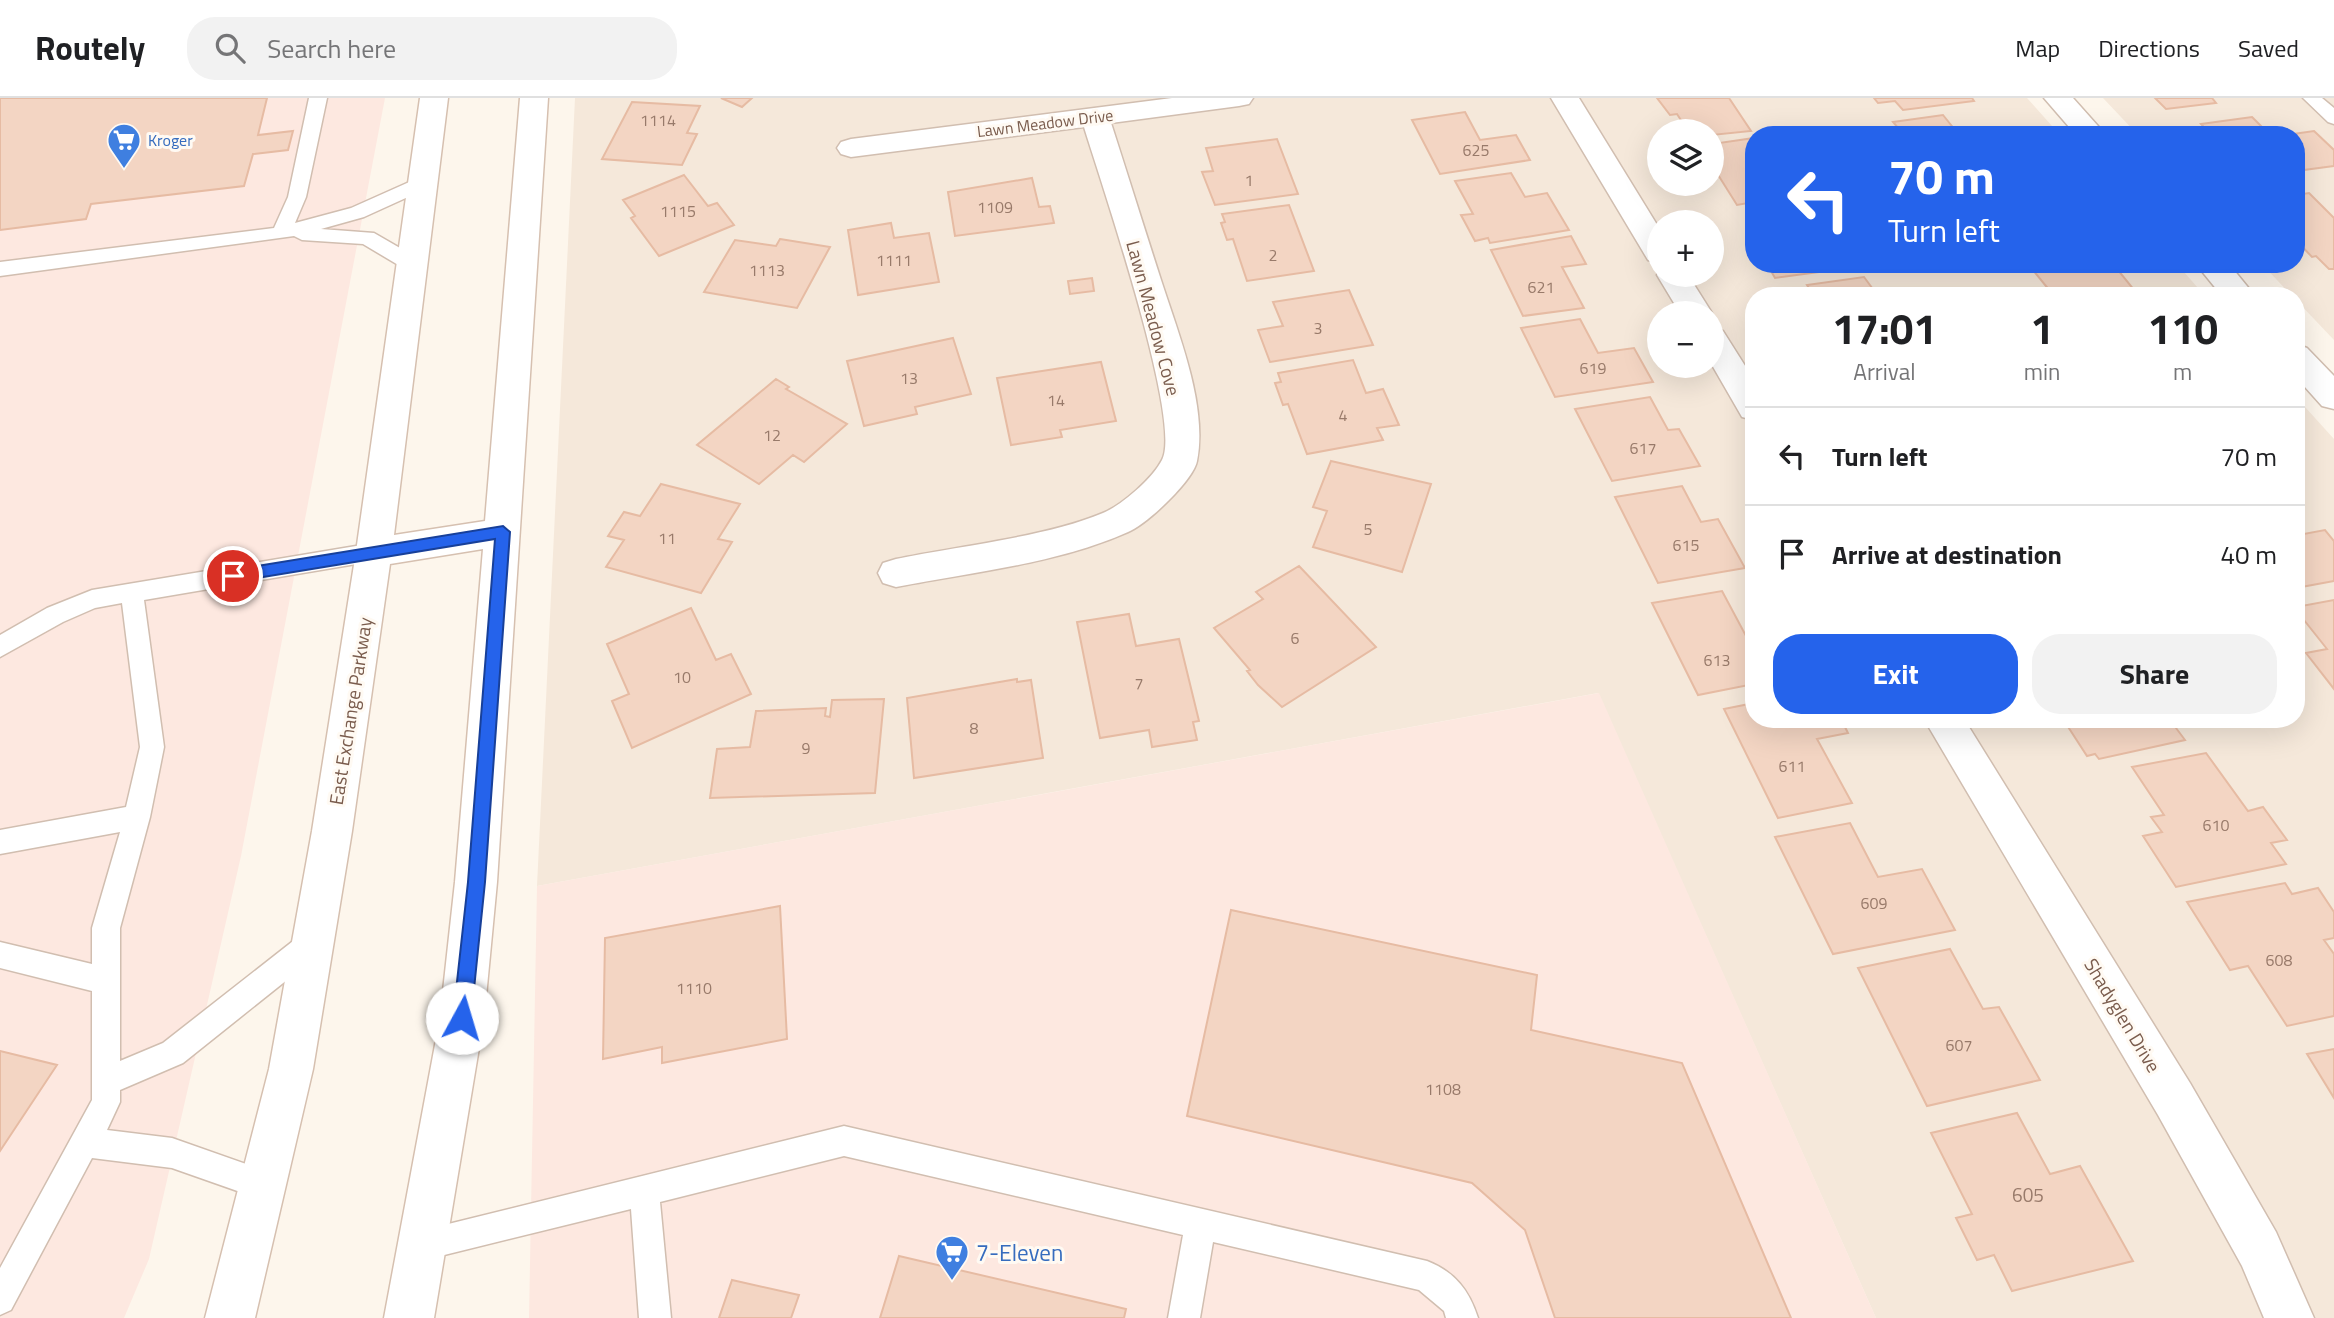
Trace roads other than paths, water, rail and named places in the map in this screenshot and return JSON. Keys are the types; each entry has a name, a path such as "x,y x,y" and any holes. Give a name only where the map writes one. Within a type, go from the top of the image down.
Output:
{"main road":[{"name":"East Exchange Parkway","path":"229,1316 292,1069 374,552 434,98"},
{"path":"409,1318 462,1018 476,882 534,98"},
{"name":"Lawn Meadow Drive","path":"851,148 1239,98"},
{"path":"1565,98 1647,233"},
{"path":"2058,98 2084,126"},
{"name":"Lawn Meadow Cove","path":"896,573 1068,539 1118,522 1143,505 1180,463 1182,423 1169,356 1095,116"},
{"path":"2219,273 2232,287"},
{"path":"1724,359 1745,393"},
{"path":"2305,366 2334,397"},
{"path":"374,552 503,532"},
{"name":"Shadyglen Drive","path":"1948,728 2174,1099 2259,1249 2289,1318"}],"lane":[{"path":"281,233 297,197 318,98"},
{"path":"2312,98 2334,118"},
{"path":"0,270 281,233 357,213 423,183"},
{"path":"281,233 367,238 412,264"},
{"path":"0,647 55,615 92,599 374,552"},
{"path":"0,1299 106,1102 106,928 137,817 152,747 132,593"},
{"path":"3,845 137,817"},
{"path":"107,1082 173,1054 312,943"},
{"path":"0,955 106,981"},
{"path":"86,1142 172,1153 262,1185"},
{"path":"424,1245 844,1142 1427,1276 1457,1301 1462,1318"},
{"path":"644,1190 655,1318"},
{"path":"1184,1318 1201,1222"}],"place":[{"name":"Kroger","path":"124,170"},
{"name":"7-Eleven","path":"952,1282"}]}
